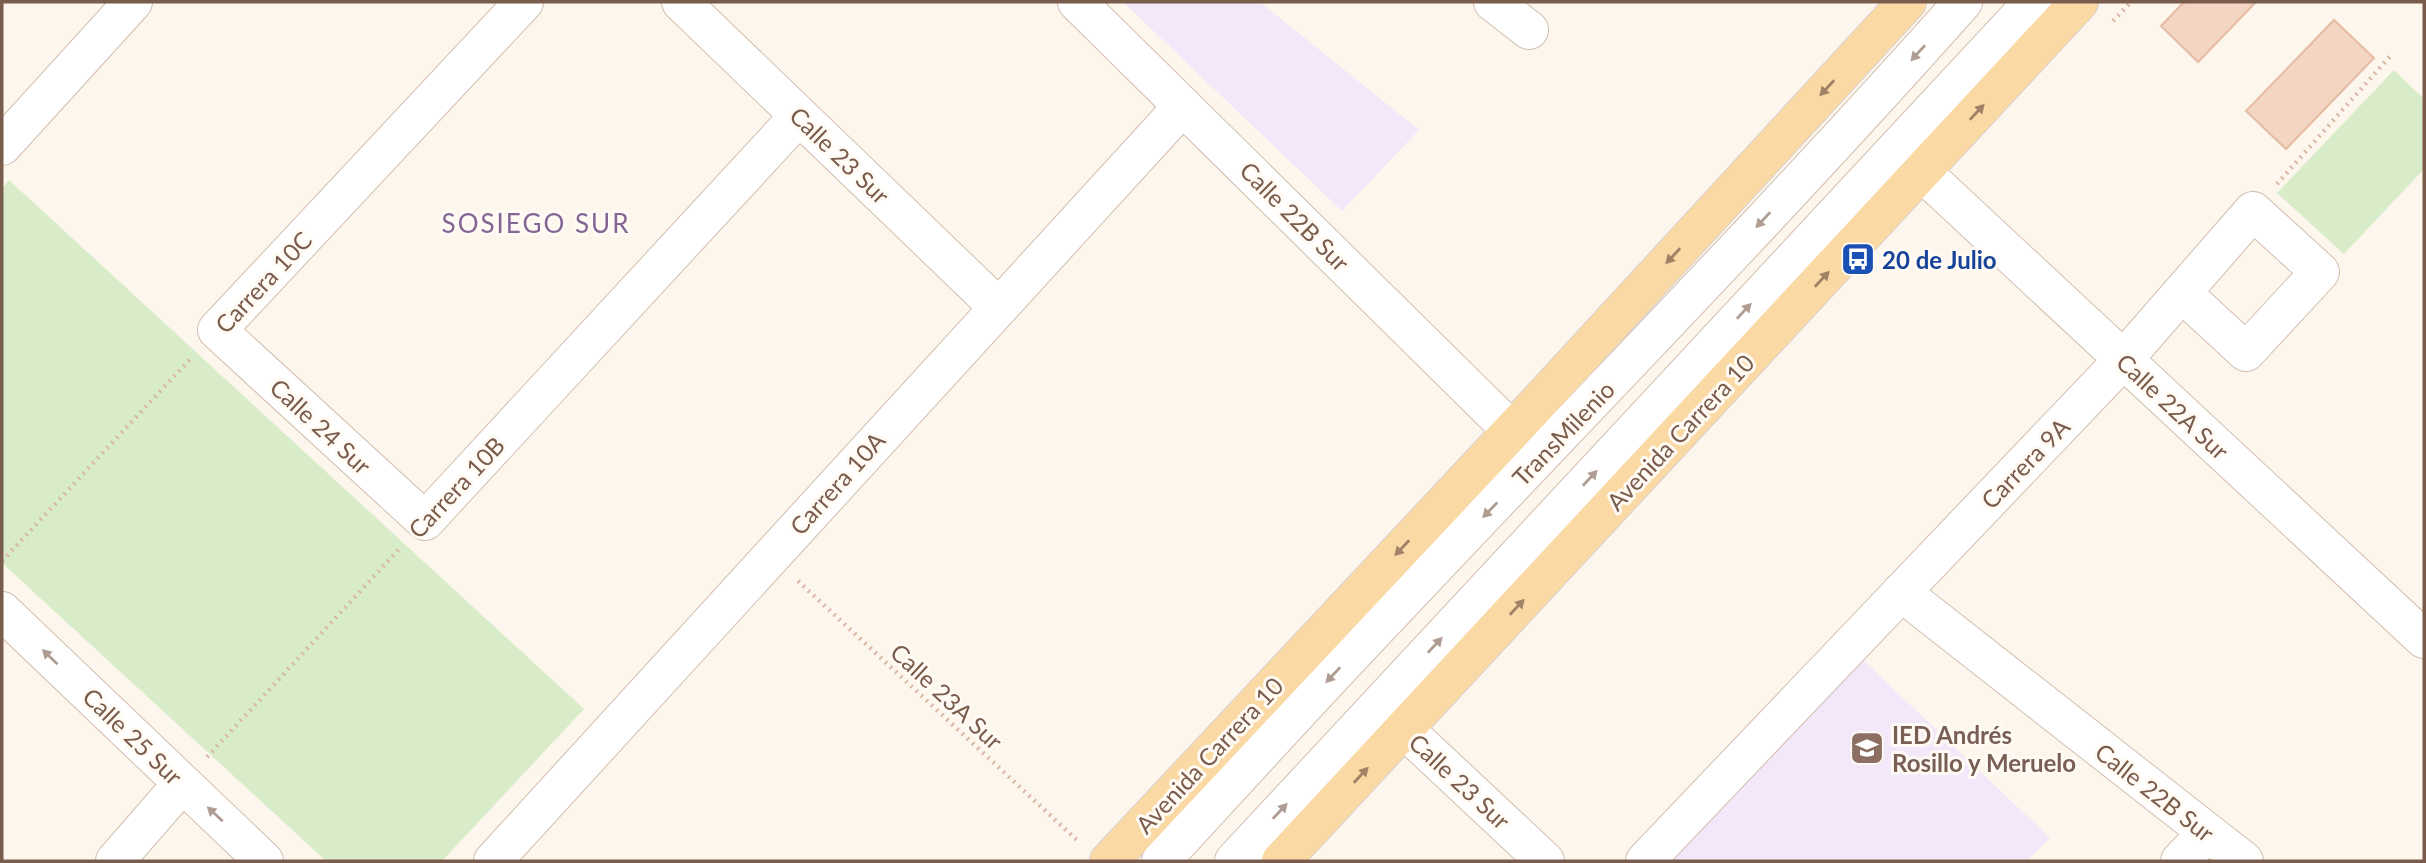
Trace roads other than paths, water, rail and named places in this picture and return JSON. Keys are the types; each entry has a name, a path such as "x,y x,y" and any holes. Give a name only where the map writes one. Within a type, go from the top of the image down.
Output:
{"main road":[{"name":"Avenida Carrera 10","path":"1096,853 1512,431 1907,2"},
{"name":"Avenida Carrera 10","path":"1281,861 2079,2"}],"street":[{"path":"2,146 133,2"},
{"name":"Carrera 10C","path":"217,330 524,2"},
{"name":"Calle 23 Sur","path":"681,2 998,307"},
{"name":"Calle 22B Sur","path":"1077,2 1512,431"},
{"path":"1493,2 1528,30"},
{"name":"TransMilenio","path":"1161,861 1393,610 1886,89 1964,2"},
{"name":"TransMilenio","path":"1234,861 2033,2"},
{"name":"Carrera 10A","path":"493,861 1183,106"},
{"name":"Carrera 10B","path":"425,521 799,116"},
{"name":"Calle 22A Sur","path":"1922,172 2424,639"},
{"name":"Carrera 9A","path":"1645,861 2123,360 2253,211 2320,272 2246,352 2182,293"},
{"name":"Calle 24 Sur","path":"217,330 425,521"},
{"name":"Calle 22B Sur","path":"1901,592 2244,861"},
{"name":"Calle 25 Sur","path":"2,611 264,861"},
{"name":"Calle 23 Sur","path":"1404,729 1545,861"},
{"path":"115,861 182,784"},
{"path":"2180,861 2207,833"}],"place":[{"name":"20 de Julio","path":"1858,259"},
{"name":"IED Andrés Rosillo y Meruelo","path":"1867,748"}],"district":[{"name":"SOSIEGO SUR","path":"536,223"}]}
